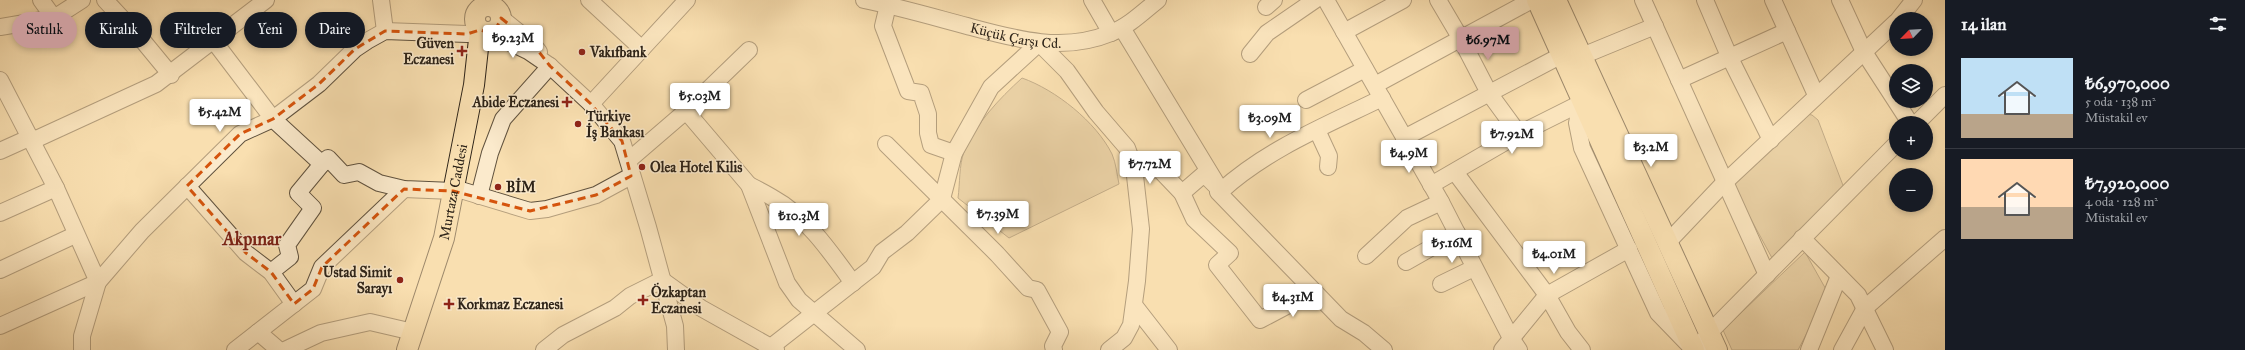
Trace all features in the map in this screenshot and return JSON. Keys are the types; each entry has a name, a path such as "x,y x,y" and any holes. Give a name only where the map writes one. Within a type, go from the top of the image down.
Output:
{"main road":[{"path":"1537,0 1581,103 1695,350"},
{"path":"1556,0 1713,341"},
{"name":"Murtaza Caddesi","path":"410,341 444,238 474,85 485,12"}],"street":[{"path":"41,0 50,12"},
{"path":"63,12 82,0"},
{"path":"105,0 143,41 171,75"},
{"path":"236,23 266,0"},
{"path":"381,0 385,31"},
{"path":"589,0 642,49"},
{"name":"Küçük Çarşı Cd.","path":"864,0 1040,43 1063,44 1089,41 1116,31 1158,0"},
{"path":"1092,0 1116,31 1221,191"},
{"path":"1250,54 1267,33 1315,0"},
{"path":"1326,0 1441,202 1474,268 1510,346 1547,295 1629,249"},
{"path":"1344,32 1403,0"},
{"path":"1438,0 1461,39 1489,93 1519,134"},
{"path":"1384,350 1364,333 1341,319 1313,292 1285,260 1218,192 1260,161 1317,130 1461,39 1532,0"},
{"path":"1643,0 1724,183 1767,275"},
{"path":"1705,0 1730,56 1771,140"},
{"path":"1773,0 1816,95"},
{"path":"1840,0 1864,52 1905,116"},
{"path":"1905,12 1914,0"},
{"path":"591,104 642,49 681,2"},
{"path":"888,5 883,26 908,91 921,93 928,114 928,133 931,145 954,153"},
{"path":"82,350 82,336 98,282 142,231 240,134 273,119 319,84 355,49 385,31 467,34 485,12 528,51 550,66 591,104 622,141 629,160 631,176 648,227 675,326 676,350"},
{"path":"0,27 12,25"},
{"path":"1582,56 1654,26"},
{"path":"1668,242 1724,183 1771,140 1816,95 1889,29"},
{"path":"1679,80 1787,31"},
{"path":"662,280 701,308 772,349 873,267 882,252 907,233 942,199 954,153 991,87 1040,43 1067,71 1096,112 1127,148 1134,167 1141,229 1134,305 1131,325 1124,338 1109,350"},
{"path":"0,151 31,139 156,84 171,75 203,48"},
{"path":"219,48 273,119 322,164"},
{"path":"629,160 686,111 749,50"},
{"path":"1404,138 1560,56"},
{"path":"479,196 490,153 503,119 550,66"},
{"path":"1306,100 1365,69"},
{"path":"0,80 56,188 75,235 98,282"},
{"path":"1924,116 1945,95"},
{"path":"1431,184 1455,172 1519,134 1581,103"},
{"path":"1581,103 1577,123 1582,148 1658,313 1695,350 1713,341 1767,275 1889,151"},
{"path":"686,111 749,185 787,283 799,300 814,315 857,350"},
{"path":"1317,130 1329,156 1328,167"},
{"path":"886,144 997,254 1028,288 1037,290 1060,332 1053,346 1054,350"},
{"path":"271,272 290,257 286,245 313,208 298,193 328,158 344,175 359,172 379,183 404,189 454,190 530,211 547,209 596,195 631,176"},
{"path":"1134,167 1160,170 1182,193 1194,218 1230,253 1217,264 1260,320 1313,292"},
{"path":"1455,172 1547,295 1568,332 1582,350"},
{"path":"1182,193 1204,174 1221,191"},
{"path":"749,185 774,198 805,223 830,251 853,284"},
{"path":"187,186 246,252 271,272 294,304"},
{"path":"0,213 56,188"},
{"path":"235,350 313,289 322,267 404,189"},
{"path":"1366,256 1406,218 1441,202"},
{"path":"1406,262 1457,233"},
{"path":"0,270 75,235"},
{"path":"1802,238 1858,295 1885,350"},
{"path":"1842,350 1865,308 1944,240"},
{"path":"1441,284 1474,268"},
{"path":"1808,350 1839,276"},
{"path":"544,350 563,335 615,308 630,296 662,280"},
{"path":"0,326 98,282"},
{"path":"1134,305 1169,350"},
{"path":"285,350 321,333 370,322 410,341"},
{"path":"258,332 279,350"}],"highlighted area":[{"path":"501,18 532,43 550,66 591,104 622,141 631,176 596,195 530,211 453,191 404,189 322,267 313,289 294,304 271,272 246,253 187,186 240,134 273,119 319,84 355,49 385,31 467,34 480,30 488,32 496,29"}],"shaded area":[{"path":"1022,78 1048,90 1074,108 1096,130 1112,154 1119,184 1009,238 958,198 961,163 969,141 989,112"},
{"path":"1806,114 1812,115 1818,120 1844,188 1772,258 1733,186"},
{"path":"1805,252 1828,293 1798,350 1732,350 1723,330"}],"place":[{"name":"Güven Eczanesi","path":"462,51"},
{"name":"Vakıfbank","path":"582,52"},
{"name":"Abide Eczanesi","path":"567,102"},
{"name":"Türkiye İş Bankası","path":"578,124"},
{"name":"Olea Hotel Kilis","path":"642,167"},
{"name":"BİM","path":"498,187"},
{"name":"Ustad Simit Sarayı","path":"400,280"},
{"name":"Özkaptan Eczanesi","path":"643,300"},
{"name":"Korkmaz Eczanesi","path":"449,304"}],"district":[{"name":"Akpınar","path":"252,239"}]}
